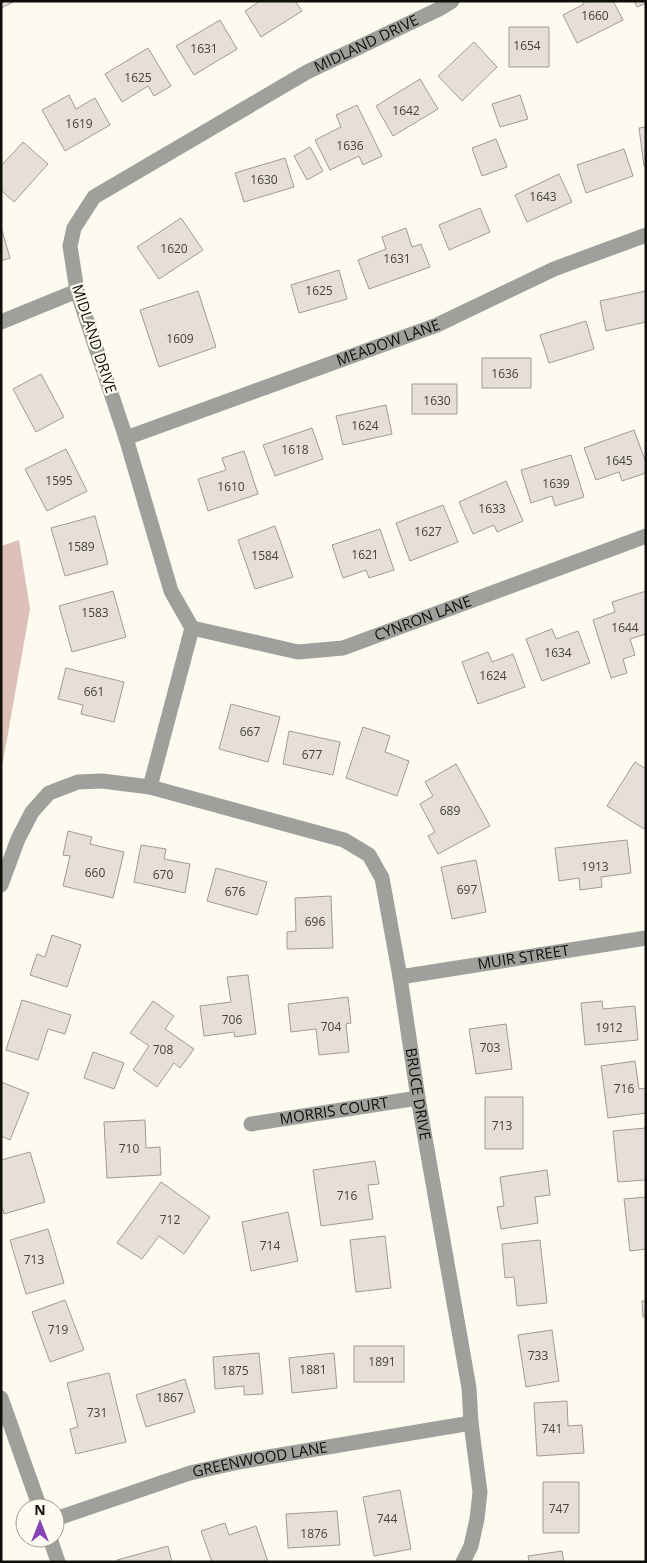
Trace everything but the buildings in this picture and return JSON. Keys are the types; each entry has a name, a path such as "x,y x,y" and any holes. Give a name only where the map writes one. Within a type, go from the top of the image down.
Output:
{"street":[{"name":"MIDLAND DRIVE","path":"192,628 171,591 126,438 77,291 70,246 74,228 94,198 307,72 452,1"},
{"name":"MEADOW LANE","path":"126,438 437,325 554,269 646,235"},
{"path":"1,322 77,291"},
{"name":"CYNRON LANE","path":"192,628 298,652 343,648 646,536"},
{"path":"150,787 192,628"},
{"name":"BRUCE DRIVE","path":"1,885 18,839 32,812 49,794 78,782 102,781 150,787 344,840 369,855 382,878 400,977 418,1098 469,1388 470,1423 480,1492 477,1519 470,1546 463,1562"},
{"name":"MUIR STREET","path":"400,977 646,938"},
{"name":"MORRIS COURT","path":"251,1124 418,1098"},
{"path":"1,1398 36,1498"},
{"name":"GREENWOOD LANE","path":"65,1515 190,1474 239,1462 470,1423"},
{"path":"53,1548 58,1562"}],"shaded area":[{"path":"19,540 30,609 2,767 1,830 1,546"}]}
